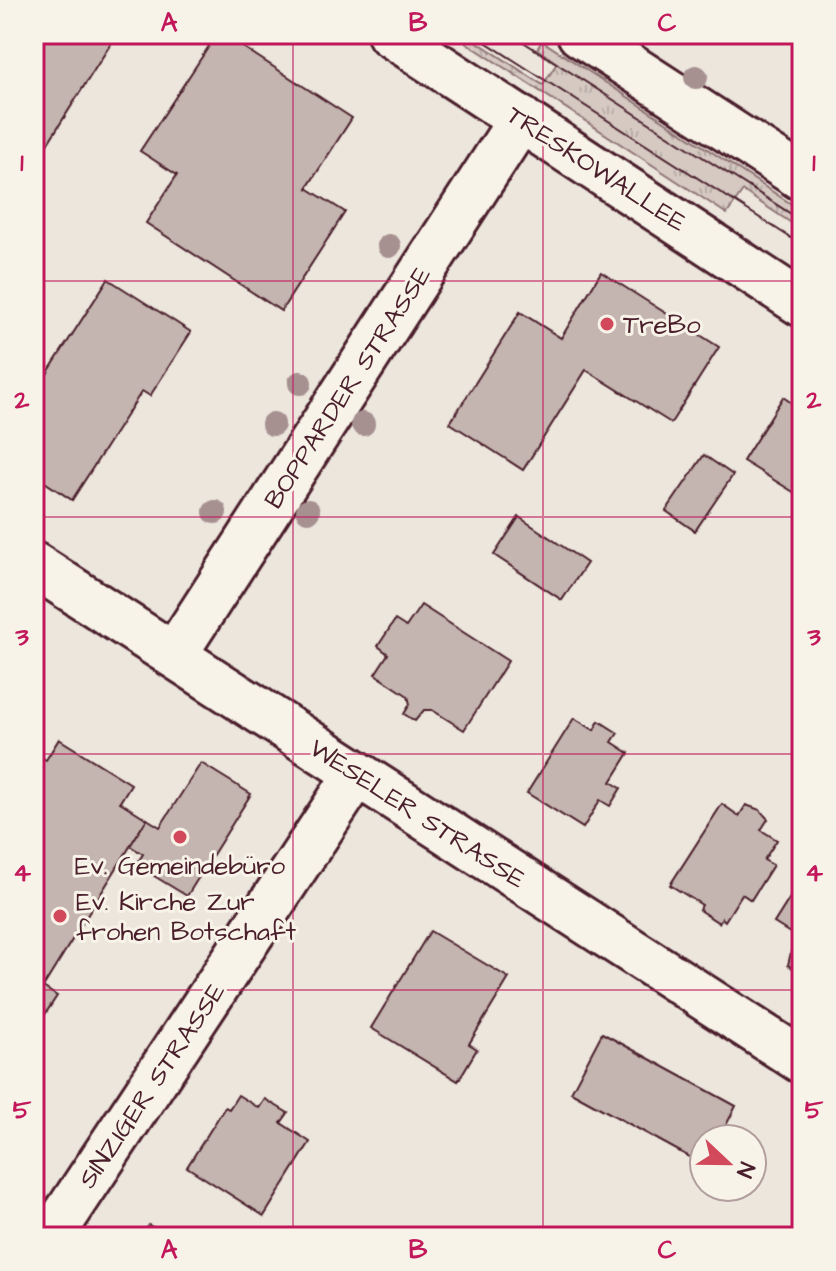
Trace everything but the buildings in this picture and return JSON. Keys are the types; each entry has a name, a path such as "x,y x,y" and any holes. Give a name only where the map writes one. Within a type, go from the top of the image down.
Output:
{"street":[{"name":"TRESKOWALLEE","path":"390,34 802,304"},
{"path":"580,34 802,178"},
{"name":"BOPPARDER STRASSE","path":"174,655 521,119"},
{"name":"WESELER STRASSE","path":"34,565 802,1061"},
{"name":"SINZIGER STRASSE","path":"51,1237 357,774"}],"green space":[{"path":"453,34 465,34 543,85 557,63 537,49 542,41 802,211 802,230 743,191 727,214"}],"tram line":[{"path":"473,34 802,245"},
{"path":"511,34 802,221"}],"place":[{"name":"TreBo","path":"607,324"},
{"name":"Ev. Gemeindebüro","path":"180,837"},
{"name":"Ev. Kirche Zur frohen Botschaft","path":"60,916"}]}
